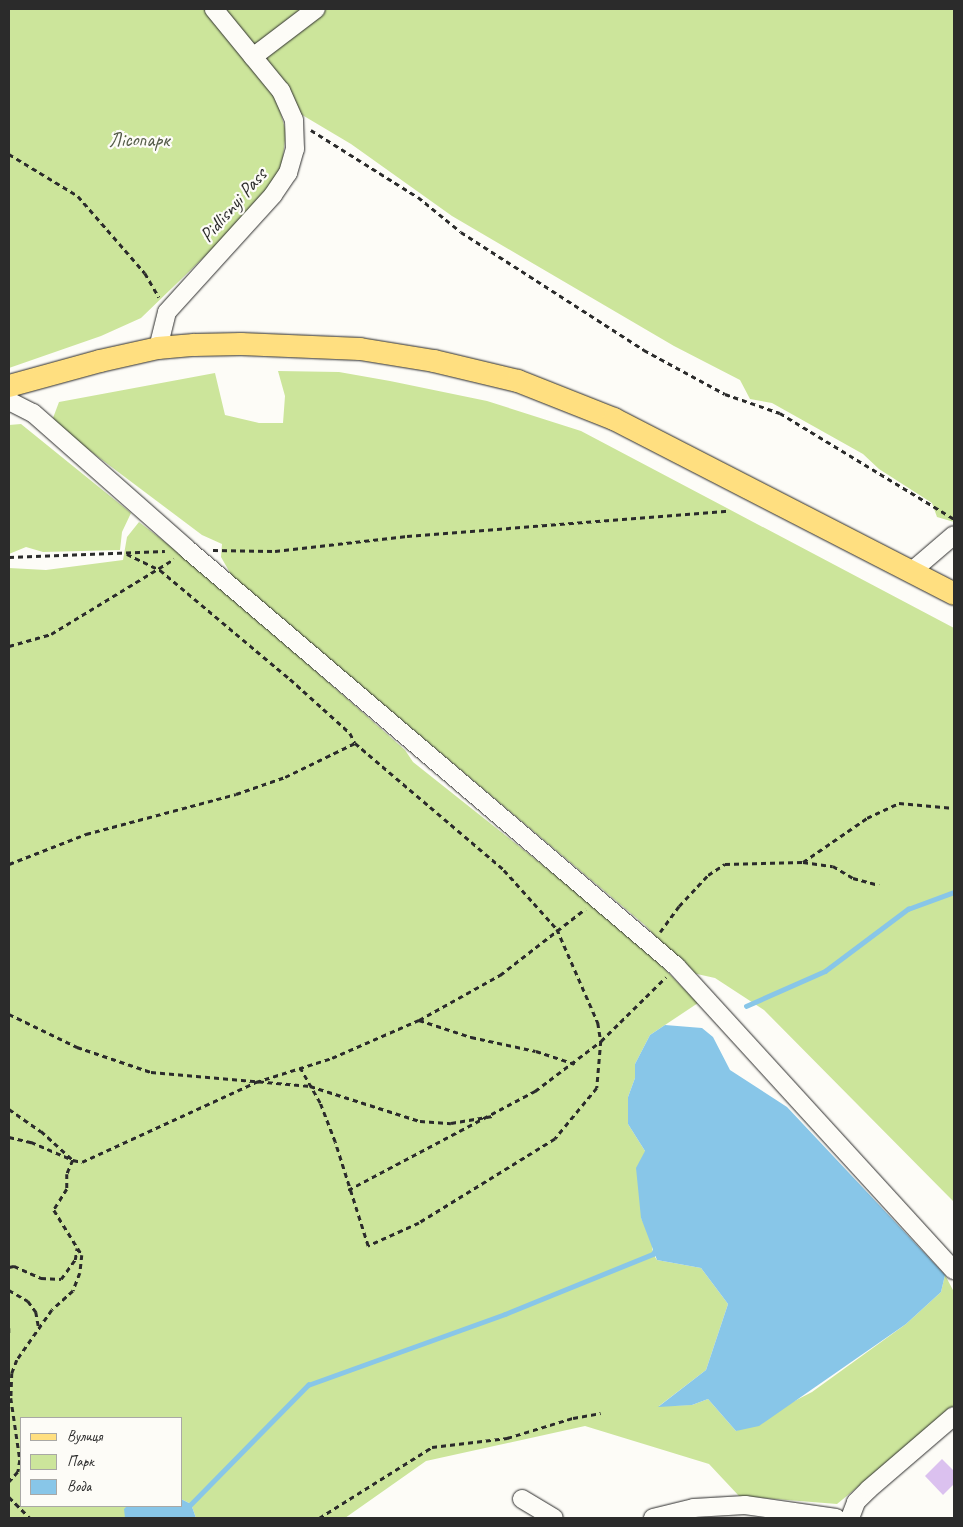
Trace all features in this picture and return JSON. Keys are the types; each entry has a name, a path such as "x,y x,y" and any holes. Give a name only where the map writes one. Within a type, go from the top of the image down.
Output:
{"main road":[{"path":"9,386 158,348 241,344 360,349 434,361 518,381 614,419 954,594"}],"street":[{"name":"Pidlisnyi Pass","path":"158,348 167,312 273,195 288,173 295,149 294,120 280,91 214,9"},
{"path":"253,57 316,9"},
{"path":"9,400 33,413 187,549 676,966 954,1270"},
{"path":"912,571 954,535"},
{"path":"850,1518 856,1502 869,1489 954,1416"},
{"path":"522,1499 554,1518"},
{"path":"653,1518 694,1508 745,1505 836,1518"}],"path":[{"path":"294,120 418,197 461,232 644,350 725,394 780,413 954,519"},
{"path":"9,154 78,196 145,273 167,312"},
{"path":"9,557 127,554 187,549 275,551 408,536 728,511"},
{"path":"9,646 51,634 124,587 160,570 187,549"},
{"path":"127,554 160,570 290,679 350,733 355,743 504,870 557,929 598,1023 601,1042 597,1088 574,1120 555,1139 419,1223 368,1246 348,1190 335,1142 300,1068"},
{"path":"9,864 86,834 276,780 355,743"},
{"path":"803,862 867,818 899,803 954,808"},
{"path":"658,951 660,933 679,906 708,875 724,864 803,862 833,866 853,878 879,885"},
{"path":"9,1137 31,1142 82,1162 256,1082 332,1058 419,1020 500,975 597,898"},
{"path":"348,1190 492,1116 576,1064 601,1042 676,966"},
{"path":"9,1014 76,1047 151,1072 310,1086 420,1121 451,1123 492,1116"},
{"path":"419,1020 471,1038 536,1051 576,1064"},
{"path":"9,1109 41,1131 73,1160"},
{"path":"11,1398 12,1373 17,1360 52,1310 73,1290 80,1273 82,1255 54,1210 67,1189 67,1174 73,1160"},
{"path":"9,1267 14,1266 41,1278 61,1279 74,1260 78,1247"},
{"path":"9,1290 28,1301 36,1312 39,1330"},
{"path":"9,1328 9,1333"},
{"path":"9,1392 20,1460 18,1472 9,1482"},
{"path":"319,1518 432,1447 506,1438 573,1418 601,1413"},
{"path":"9,1497 30,1518"}],"green space":[{"name":"Лісопарк","path":"9,9 954,9 954,522 937,517 932,503 879,469 863,454 772,403 750,399 740,380 674,346 452,216 351,144 277,100 286,132 282,165 264,199 141,318 101,336 9,368"},
{"path":"278,371 339,372 390,381 487,401 581,431 954,628 953,1201 764,1010 715,978 688,972 646,926 233,578 221,557 222,544 202,535 65,432 53,418 59,402 215,373 225,415 259,423 283,423 285,396"},
{"path":"21,424 131,513 122,532 120,550 43,552 26,547 9,554 9,425"},
{"path":"139,522 203,571 405,750 413,762 631,935 698,1003 650,1035 635,1064 635,1078 628,1097 628,1124 645,1151 641,1218 651,1237 653,1254 657,1260 701,1268 728,1304 706,1370 659,1406 692,1405 708,1399 736,1431 812,1392 906,1324 941,1292 945,1275 954,1292 954,1408 837,1504 739,1496 709,1464 585,1426 426,1461 345,1518 196,1518 191,1504 182,1500 182,1417 20,1417 20,1507 127,1507 125,1518 9,1518 9,568 46,570 123,560 127,537"}],"water":[{"path":"665,1025 702,1028 713,1037 730,1070 787,1107 945,1275 941,1292 906,1324 759,1426 736,1431 708,1399 692,1405 658,1407 706,1370 728,1304 701,1268 657,1260 641,1218 636,1168 645,1151 628,1124 628,1097 635,1078 635,1064 650,1035"},
{"path":"182,1500 191,1504 196,1518 125,1518 124,1509 126,1507 182,1507"}],"building":[{"path":"942,1459 954,1471 954,1484 943,1495 925,1476"}],"waterway":[{"path":"746,1006 825,971 908,909 954,892"},
{"path":"187,1508 308,1385 505,1314 653,1254 656,1248"}]}
